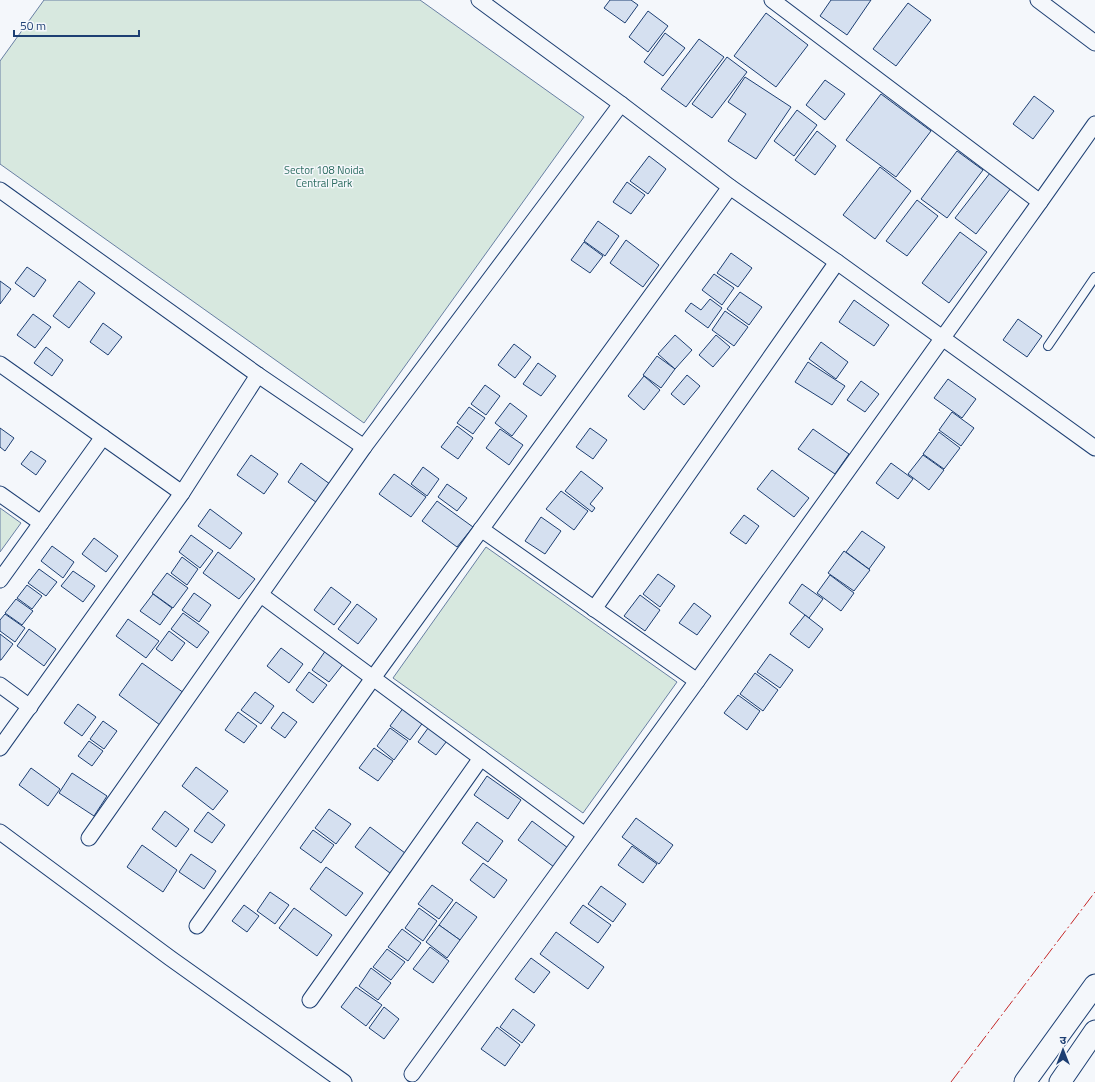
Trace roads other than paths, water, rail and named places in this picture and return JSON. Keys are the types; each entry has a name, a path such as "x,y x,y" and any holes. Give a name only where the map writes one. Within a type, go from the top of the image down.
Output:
{"main road":[{"path":"1025,1082 1095,985"},
{"path":"1060,1082 1095,1031"}],"street":[{"path":"479,0 730,186 1095,448"},
{"path":"773,0 1040,202"},
{"path":"1038,0 1095,43"},
{"path":"89,838 364,447 621,104"},
{"path":"412,1074 697,681 1095,124"},
{"path":"197,926 373,678 730,186"},
{"path":"0,190 258,375 364,447"},
{"path":"594,609 837,262"},
{"path":"0,364 182,493"},
{"path":"0,748 182,493 258,375"},
{"path":"0,580 103,437"},
{"path":"0,494 41,523"},
{"path":"481,529 697,681"},
{"path":"261,595 585,835"},
{"path":"0,685 30,707"},
{"path":"310,1000 481,758"},
{"path":"0,832 170,958 344,1082"}],"lane":[{"path":"1048,346 1095,277"}],"park label":[{"name":"Sector 108 Noida Central Park","path":"324,176"}]}
